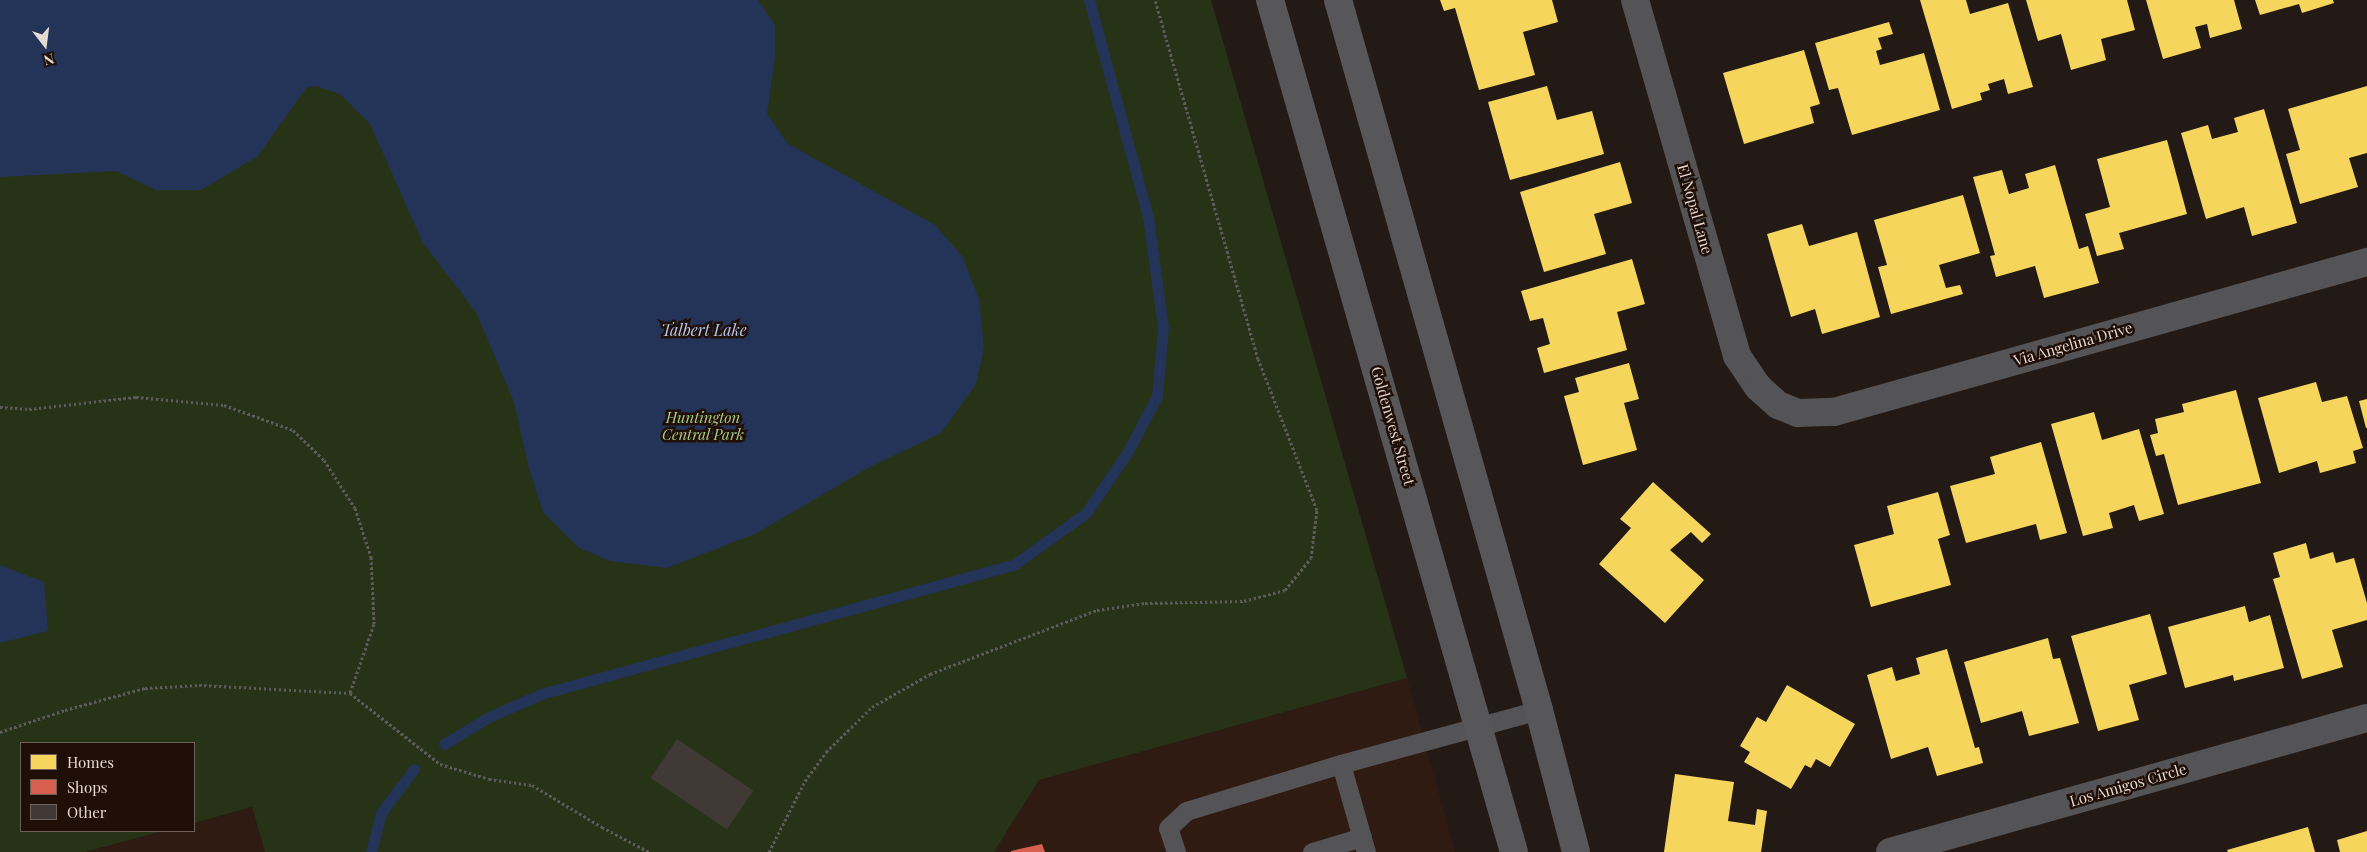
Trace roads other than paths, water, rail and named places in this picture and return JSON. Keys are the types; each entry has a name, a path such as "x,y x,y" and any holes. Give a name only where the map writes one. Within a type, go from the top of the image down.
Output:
{"main road":[{"name":"Goldenwest Street","path":"1270,0 1480,726 1514,852"},
{"path":"1338,0 1539,710 1573,851"}],"street":[{"name":"El Nopal Lane","path":"1638,1 1737,356 1758,386 1778,405"},
{"name":"Via Angelina Drive","path":"1778,405 1798,413 1834,412 2367,262"},
{"name":"Los Amigos Circle","path":"1890,852 2367,718"}],"lane":[{"path":"1176,852 1168,828 1186,811 1341,764 1539,710"},
{"path":"1312,852 1364,845 1341,764"}],"water":[{"name":"Talbert Lake","path":"0,0 758,0 775,25 775,57 767,114 788,144 935,225 962,256 979,299 984,347 976,384 941,433 868,468 757,533 667,568 610,561 579,548 543,512 529,469 514,402 476,312 423,243 370,124 340,94 316,86 306,88 258,156 201,190 156,190 116,171 0,177"},
{"path":"0,565 44,582 48,631 0,643"}],"waterway":[{"path":"444,744 487,718 541,694 1015,564 1086,513 1127,453 1157,396 1163,328 1148,217 1089,0"},
{"path":"371,852 381,813 414,769"}],"park label":[{"name":"Huntington Central Park","path":"703,426"}]}
